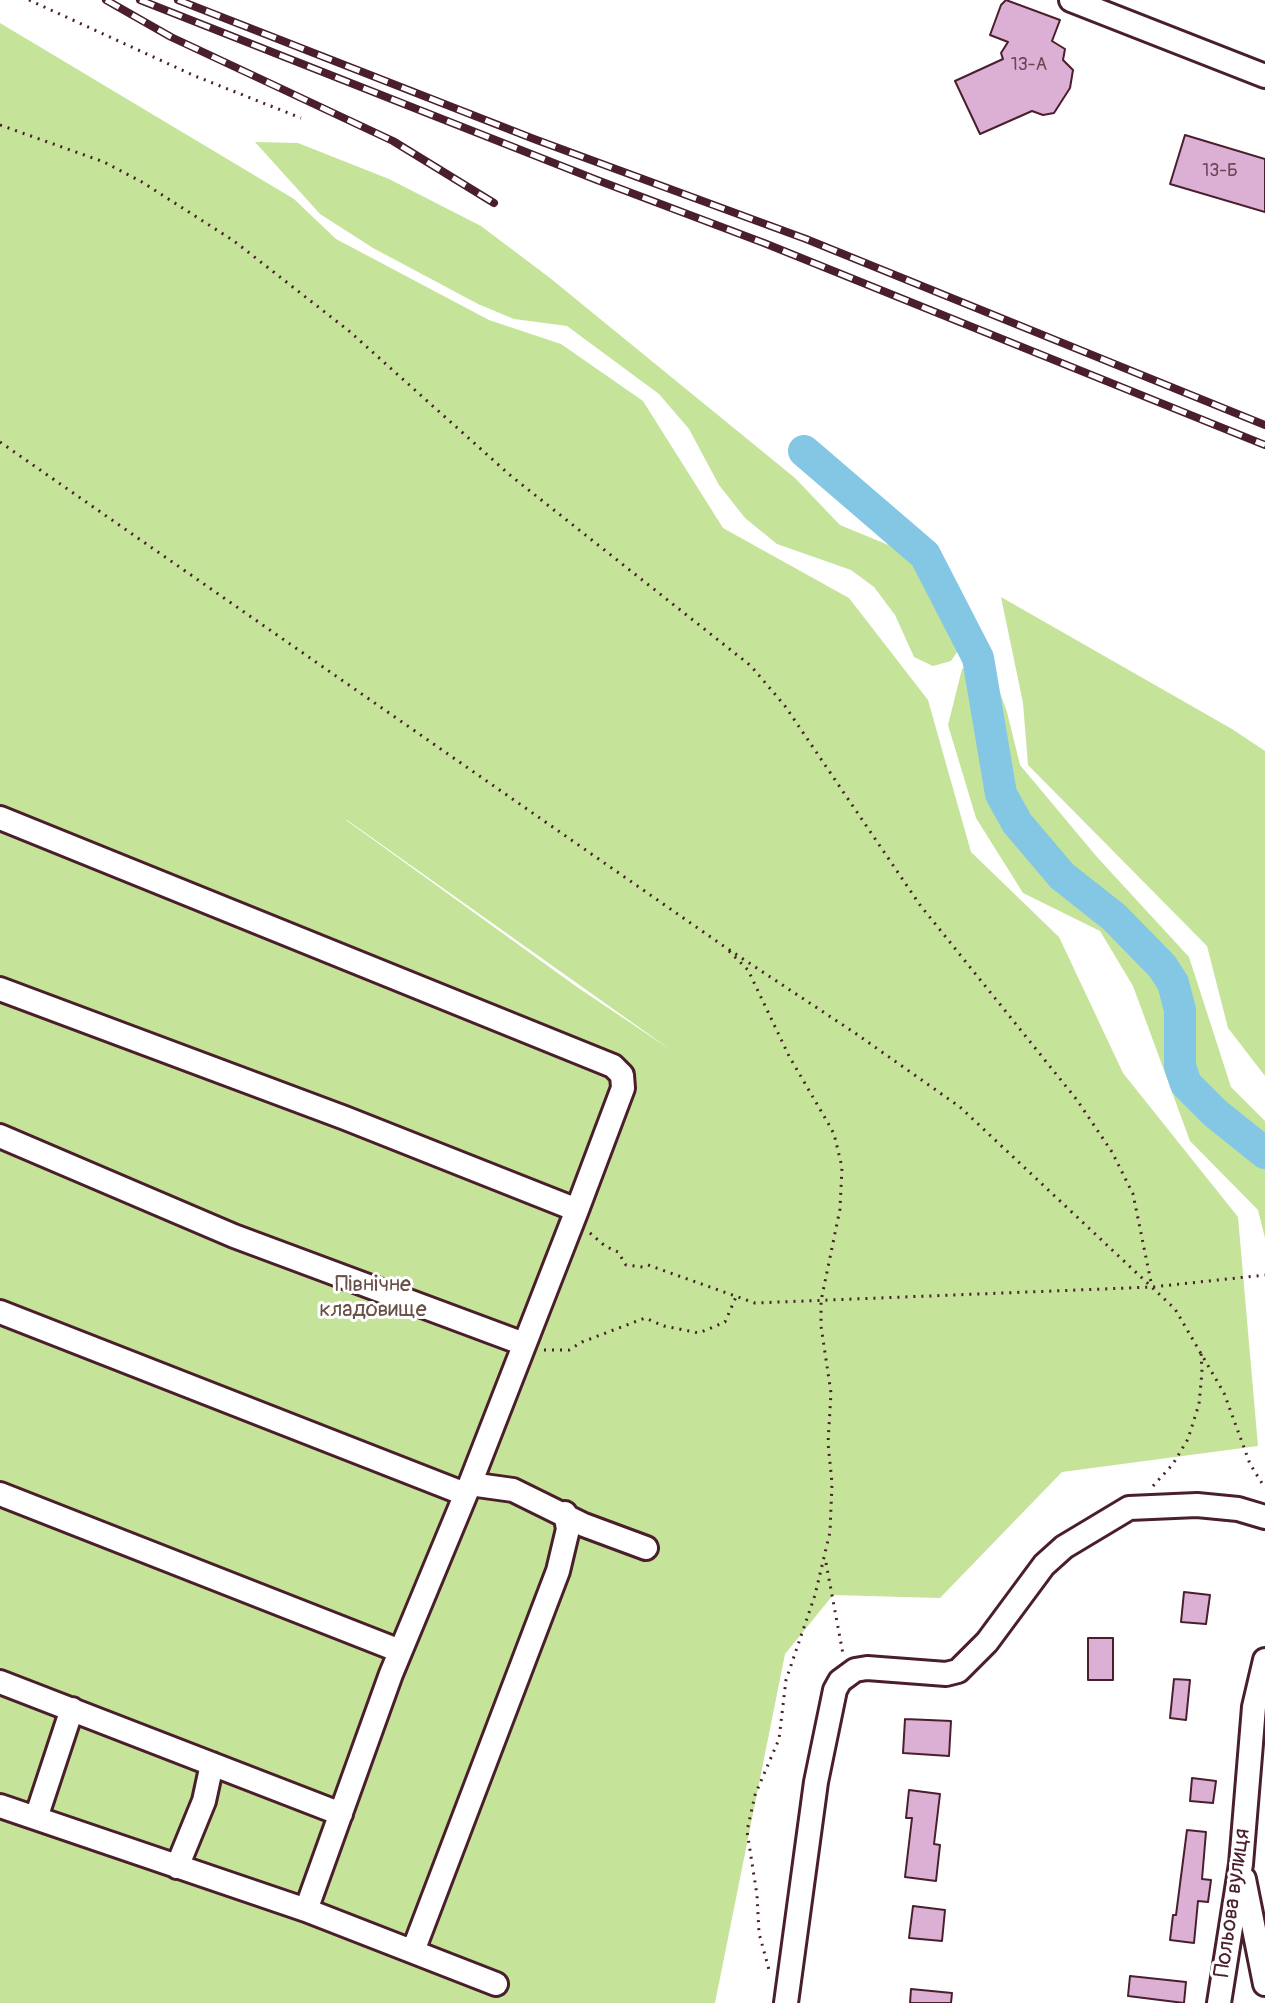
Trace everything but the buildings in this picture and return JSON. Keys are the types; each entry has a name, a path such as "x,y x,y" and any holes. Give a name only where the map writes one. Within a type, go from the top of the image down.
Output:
{"street":[{"path":"1071,0 1265,76"},
{"path":"0,818 613,1066 622,1075 623,1088 577,1210 468,1489 400,1651 306,1910"},
{"path":"0,989 345,1118 577,1210"},
{"path":"0,1136 234,1236 524,1344"},
{"path":"0,1312 468,1489 513,1490 584,1525 646,1548"},
{"path":"0,1494 400,1651"},
{"path":"786,2003 816,1782 835,1690 843,1678 855,1670 867,1668 946,1674 958,1671 987,1642 1044,1565 1064,1547 1129,1508 1197,1505 1238,1509 1265,1517"},
{"path":"413,1951 558,1571 568,1529 565,1513"},
{"name":"Польова вулиця","path":"1219,2003 1241,1864 1254,1707 1265,1660"},
{"path":"0,1682 341,1814"},
{"path":"36,1818 72,1709"},
{"path":"177,1867 204,1801 212,1764"},
{"path":"0,1806 306,1910 496,1984"},
{"path":"1241,1864 1265,1984"}],"path":[{"path":"29,0 195,76 301,118"},
{"path":"0,125 104,162 142,182 234,241 349,331 511,476 751,666 785,706 920,905 1077,1100 1112,1152 1133,1194 1152,1287"},
{"path":"0,442 960,1107 1175,1309 1224,1393 1250,1464 1265,1488"},
{"path":"725,947 748,970 754,981 789,1056 834,1134 842,1167 840,1209 821,1301 821,1326 831,1393 828,1443 832,1506 825,1560 786,1680 779,1739 749,1813 747,1831 757,1895 759,1933 770,1972"},
{"path":"577,1210 579,1221 605,1246 618,1252 626,1265 648,1265 755,1303 1152,1287 1265,1275"},
{"path":"524,1344 551,1352 569,1350 645,1318 664,1326 699,1333 725,1322 736,1297"},
{"path":"1129,1508 1173,1464 1188,1439 1199,1404 1201,1350"},
{"path":"825,1560 843,1644 843,1678"}],"green space":[{"name":"Північне кладовище","path":"0,23 294,199 336,239 489,320 561,344 643,401 723,528 849,598 928,700 971,852 1059,937 1123,1073 1238,1217 1258,1446 1062,1472 940,1598 833,1595 785,1654 715,2003 0,2003","holes":["346,820 671,1050 577,987"]},
{"path":"255,142 298,143 389,179 481,226 550,278 795,478 840,525 903,551 954,624 963,643 951,661 933,666 914,657 895,615 874,587 851,570 777,544 745,518 719,485 689,429 659,394 567,326 514,319 478,304 373,248 320,214"},
{"path":"1001,597 1265,751 1265,1076 1228,1028 1207,946 1028,765 1023,703"},
{"path":"989,663 1007,712 1020,765 1097,857 1189,957 1231,1087 1265,1121 1265,1238 1258,1210 1190,1141 1133,986 1100,931 1023,893 976,818 948,725 962,669"}],"waterway":[{"path":"804,451 925,555 978,658 1001,794 1017,823 1062,876 1114,917 1162,966 1173,983 1180,1010 1180,1066 1186,1084 1215,1113 1265,1153"}],"railway":[{"path":"106,0 171,37 393,141 494,203"},
{"path":"140,0 764,243 1265,445"},
{"path":"178,0 534,139 806,239 1265,425"}]}
